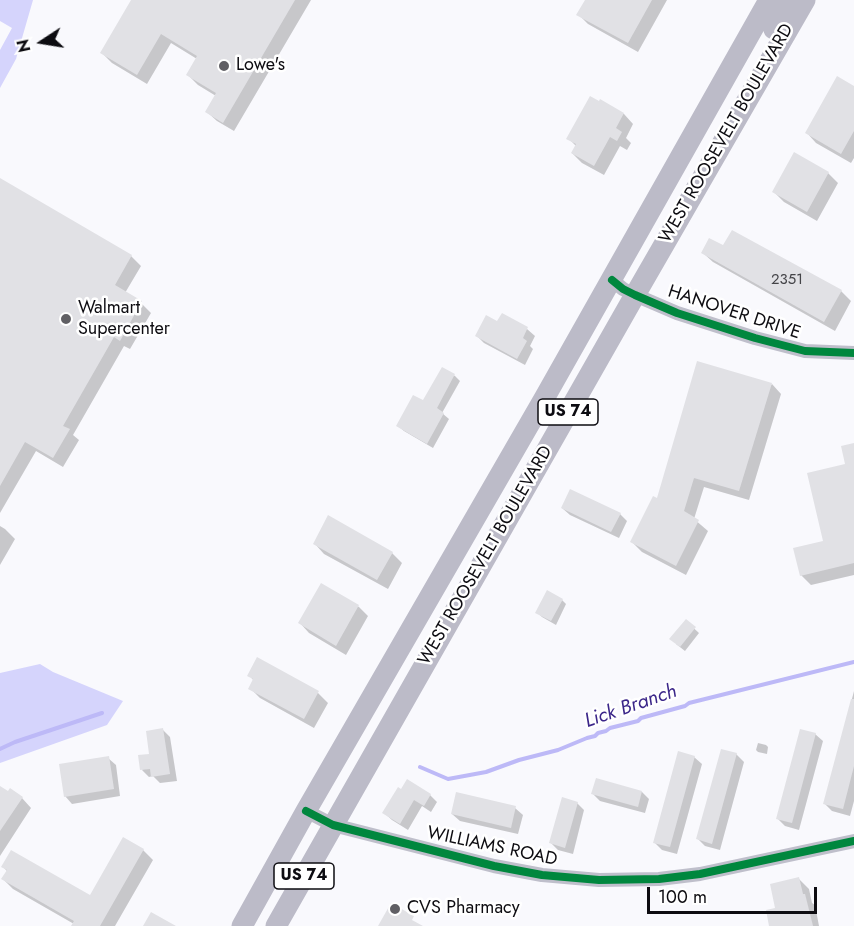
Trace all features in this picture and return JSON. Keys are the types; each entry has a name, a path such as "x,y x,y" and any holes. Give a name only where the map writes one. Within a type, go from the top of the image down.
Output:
{"highway":[{"name":"WEST ROOSEVELT BOULEVARD","path":"243,926 306,810 464,540 769,0"},
{"path":"784,35 774,29 776,16 785,0"},
{"name":"WEST ROOSEVELT BOULEVARD","path":"276,926 634,295 806,0"}],"street":[{"name":"HANOVER DRIVE","path":"612,280 634,295 692,318 787,347 805,351 854,354"},
{"name":"WILLIAMS ROAD","path":"306,810 333,825 508,869 542,875 599,880 659,879 700,874 854,841"}],"shaded area":[{"path":"0,0 33,0 16,59 0,88 0,50 12,28 0,21"},
{"path":"40,664 53,672 123,701 107,725 0,763 0,673"}],"building":[{"name":"Lowe's","path":"131,0 295,0 223,123 205,112 216,93 186,75 197,56 161,34 137,75 100,53"},
{"path":"585,0 652,0 628,43 576,15"},
{"path":"837,76 854,86 854,131 841,154 805,133"},
{"path":"590,96 624,113 616,128 622,132 617,141 610,137 594,166 571,153 576,144 566,139"},
{"path":"794,152 829,172 807,212 772,192"},
{"name":"Walmart Supercenter","path":"0,178 132,255 115,285 142,301 120,341 114,337 63,426 70,429 53,458 25,442 0,486"},
{"path":"732,230 842,290 824,322 701,253 709,238 723,245"},
{"path":"502,313 528,327 523,338 527,341 517,359 475,336 486,315 497,321"},
{"path":"697,361 772,383 739,491 694,478 684,511 699,520 676,566 630,542 653,496 657,498"},
{"path":"442,367 455,374 437,408 444,413 427,444 396,426 413,395 423,400"},
{"path":"854,443 854,563 800,576 793,548 823,541 807,473 845,464 841,446"},
{"path":"570,489 621,513 611,532 561,508"},
{"path":"328,515 393,552 377,580 313,544"},
{"path":"321,583 359,605 336,646 298,623"},
{"path":"547,590 563,599 551,621 535,613"},
{"path":"686,619 696,627 680,647 669,639"},
{"path":"257,657 319,691 304,719 248,689 253,679 247,676"},
{"path":"851,699 854,699 854,766 843,809 823,804"},
{"path":"163,728 170,774 151,777 150,769 140,770 138,755 149,754 146,731"},
{"path":"800,729 816,733 792,823 776,819"},
{"path":"721,749 737,753 712,844 696,839"},
{"path":"678,751 695,756 670,847 653,843"},
{"path":"109,756 114,789 64,797 59,764"},
{"path":"596,778 642,791 638,807 591,794"},
{"path":"407,779 431,794 424,806 414,800 400,824 382,813 398,787 401,789"},
{"path":"0,786 8,791 10,788 23,797 0,831"},
{"path":"456,792 516,806 511,828 451,814"},
{"path":"562,797 578,802 565,848 549,843"},
{"path":"123,837 144,849 100,926 71,926 74,921 1,879 7,870 1,867 11,850 90,895"},
{"path":"799,877 813,926 769,926 766,910 775,908 770,884"},
{"name":"CVS Pharmacy","path":"391,903 414,916 412,920 423,926 378,926"},
{"path":"151,912 176,926 143,926"}],"waterway":[{"name":"Lick Branch","path":"420,767 448,779 486,772 519,760 558,750 610,728 689,703 854,662"},
{"name":"Lick Branch","path":"0,749 102,713"}],"cycle path":[{"path":"612,280 623,289 677,313 755,338 805,351 854,353"},
{"path":"306,811 333,825 494,866 542,875 599,880 659,879 700,874 854,841"}],"place":[{"name":"Lowe's","path":"224,66"},
{"name":"Walmart Supercenter","path":"66,319"},
{"name":"CVS Pharmacy","path":"395,909"}]}
